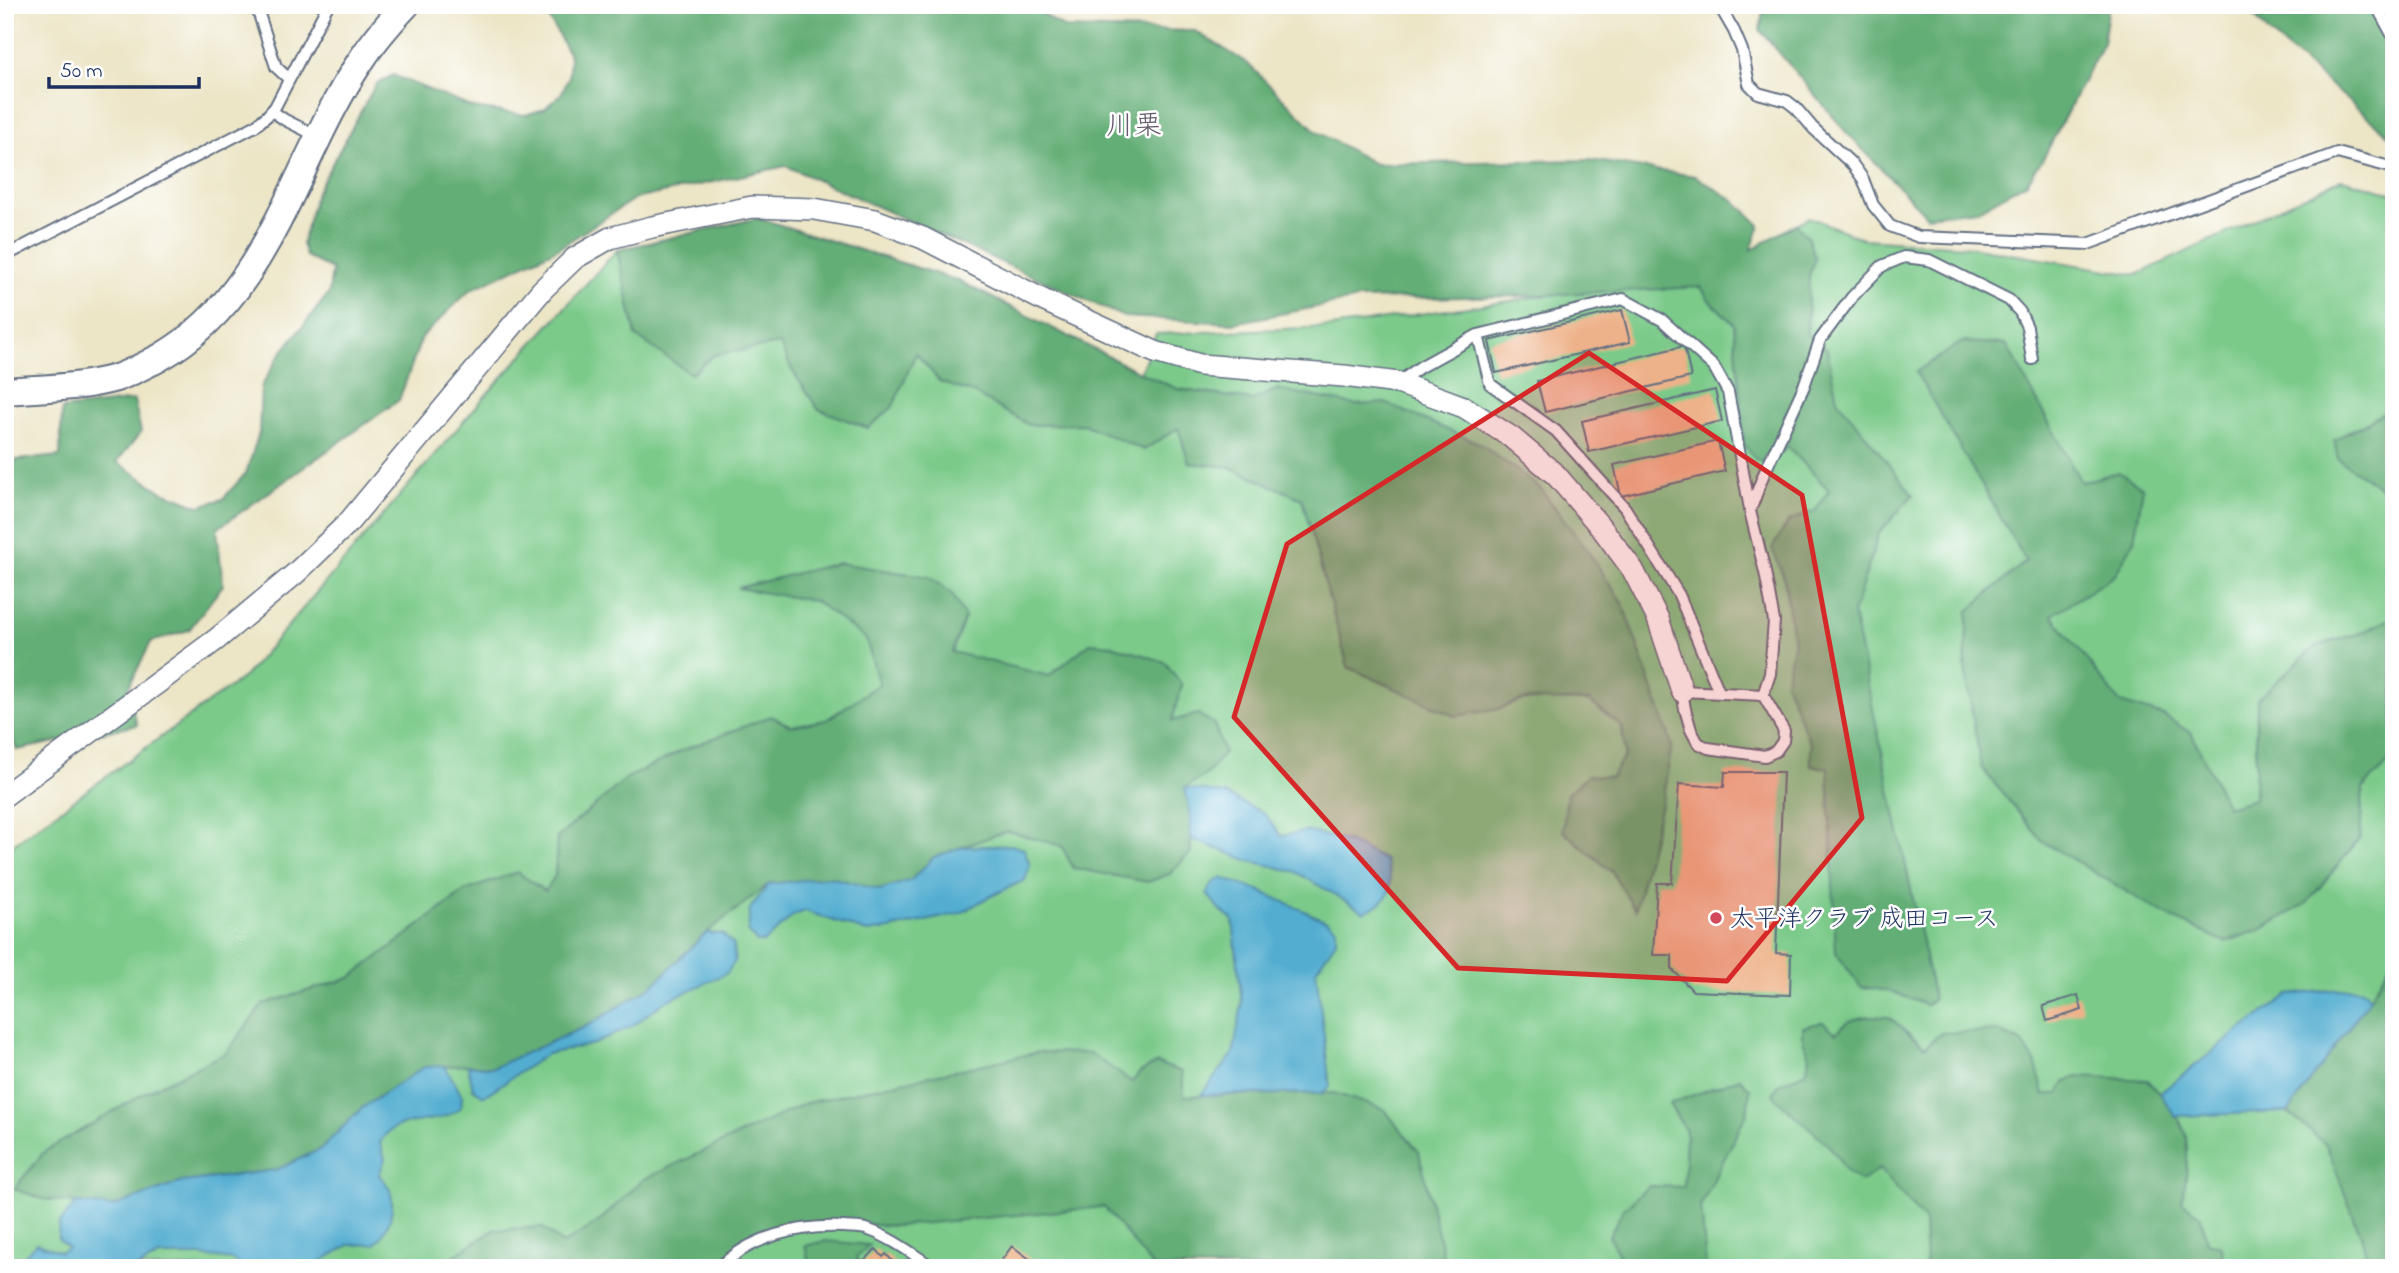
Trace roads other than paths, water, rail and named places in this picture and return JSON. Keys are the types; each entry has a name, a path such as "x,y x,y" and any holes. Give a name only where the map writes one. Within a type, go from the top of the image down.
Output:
{"street":[{"path":"5,391 92,383 117,377 141,368 173,350 198,330 242,284 267,243 361,60 406,5"},
{"path":"5,795 217,639 296,573 348,523 542,290 575,258 610,239 652,227 752,206 814,209 875,220 923,238 1045,301 1155,352 1200,365 1398,383 1464,407 1511,437 1556,475 1604,531 1633,570 1658,619 1682,691"}],"lane":[{"path":"256,5 276,67 289,79"},
{"path":"5,256 254,126 272,111 328,5"},
{"path":"1719,5 1742,50 1749,84 1758,93 1777,97 1796,108 1813,128 1853,165 1863,179 1873,205 1890,226 1919,237 2088,244 2337,153 2394,167"},
{"path":"2376,5 2394,38"},
{"path":"272,111 320,137"},
{"path":"1750,511 1804,386 1820,340 1852,297 1882,266 1903,257 1929,260 2009,300 2020,312 2027,327 2032,359"},
{"path":"1398,383 1420,367 1478,335 1623,299 1662,320 1714,367 1728,392 1774,621 1770,674 1763,695 1784,731 1783,741 1776,751 1765,756 1709,748 1698,743 1691,730 1682,691 1763,695"},
{"path":"1478,335 1490,383 1556,431 1625,508 1679,595 1719,692"},
{"path":"719,1268 730,1256 750,1245 787,1232 824,1227 867,1229 934,1268"}],"water":[{"path":"1185,788 1224,794 1264,813 1281,836 1306,831 1347,841 1385,860 1390,878 1389,892 1381,903 1364,912 1296,872 1247,860 1191,839"},
{"path":"1011,845 1024,849 1030,865 1025,880 961,913 867,932 805,911 794,915 764,942 757,942 748,931 750,909 769,884 829,877 880,890 911,880 934,857 963,847"},
{"path":"1221,878 1258,890 1329,922 1336,928 1336,941 1316,970 1330,1087 1322,1093 1201,1095 1233,1054 1242,1005 1233,920 1218,908 1207,893 1213,883"},
{"path":"706,933 722,934 733,944 735,961 727,973 664,1002 632,1026 594,1044 547,1054 484,1096 473,1089 468,1065 492,1068 589,1025 651,987"},
{"path":"2348,988 2364,990 2370,998 2288,1112 2175,1116 2160,1093 2289,995"},
{"path":"445,1066 462,1096 461,1107 441,1118 395,1127 380,1143 385,1159 379,1175 390,1190 392,1205 387,1227 375,1244 349,1245 310,1268 244,1268 233,1260 202,1256 159,1256 137,1268 18,1268 21,1260 36,1243 61,1252 68,1248 58,1238 59,1224 76,1203 112,1207 182,1182 276,1170 321,1149 362,1108 424,1067"}],"place":[{"name":"太平洋クラブ 成田コース","path":"1716,918"}],"district":[{"name":"川栗","path":"1134,124"}]}
